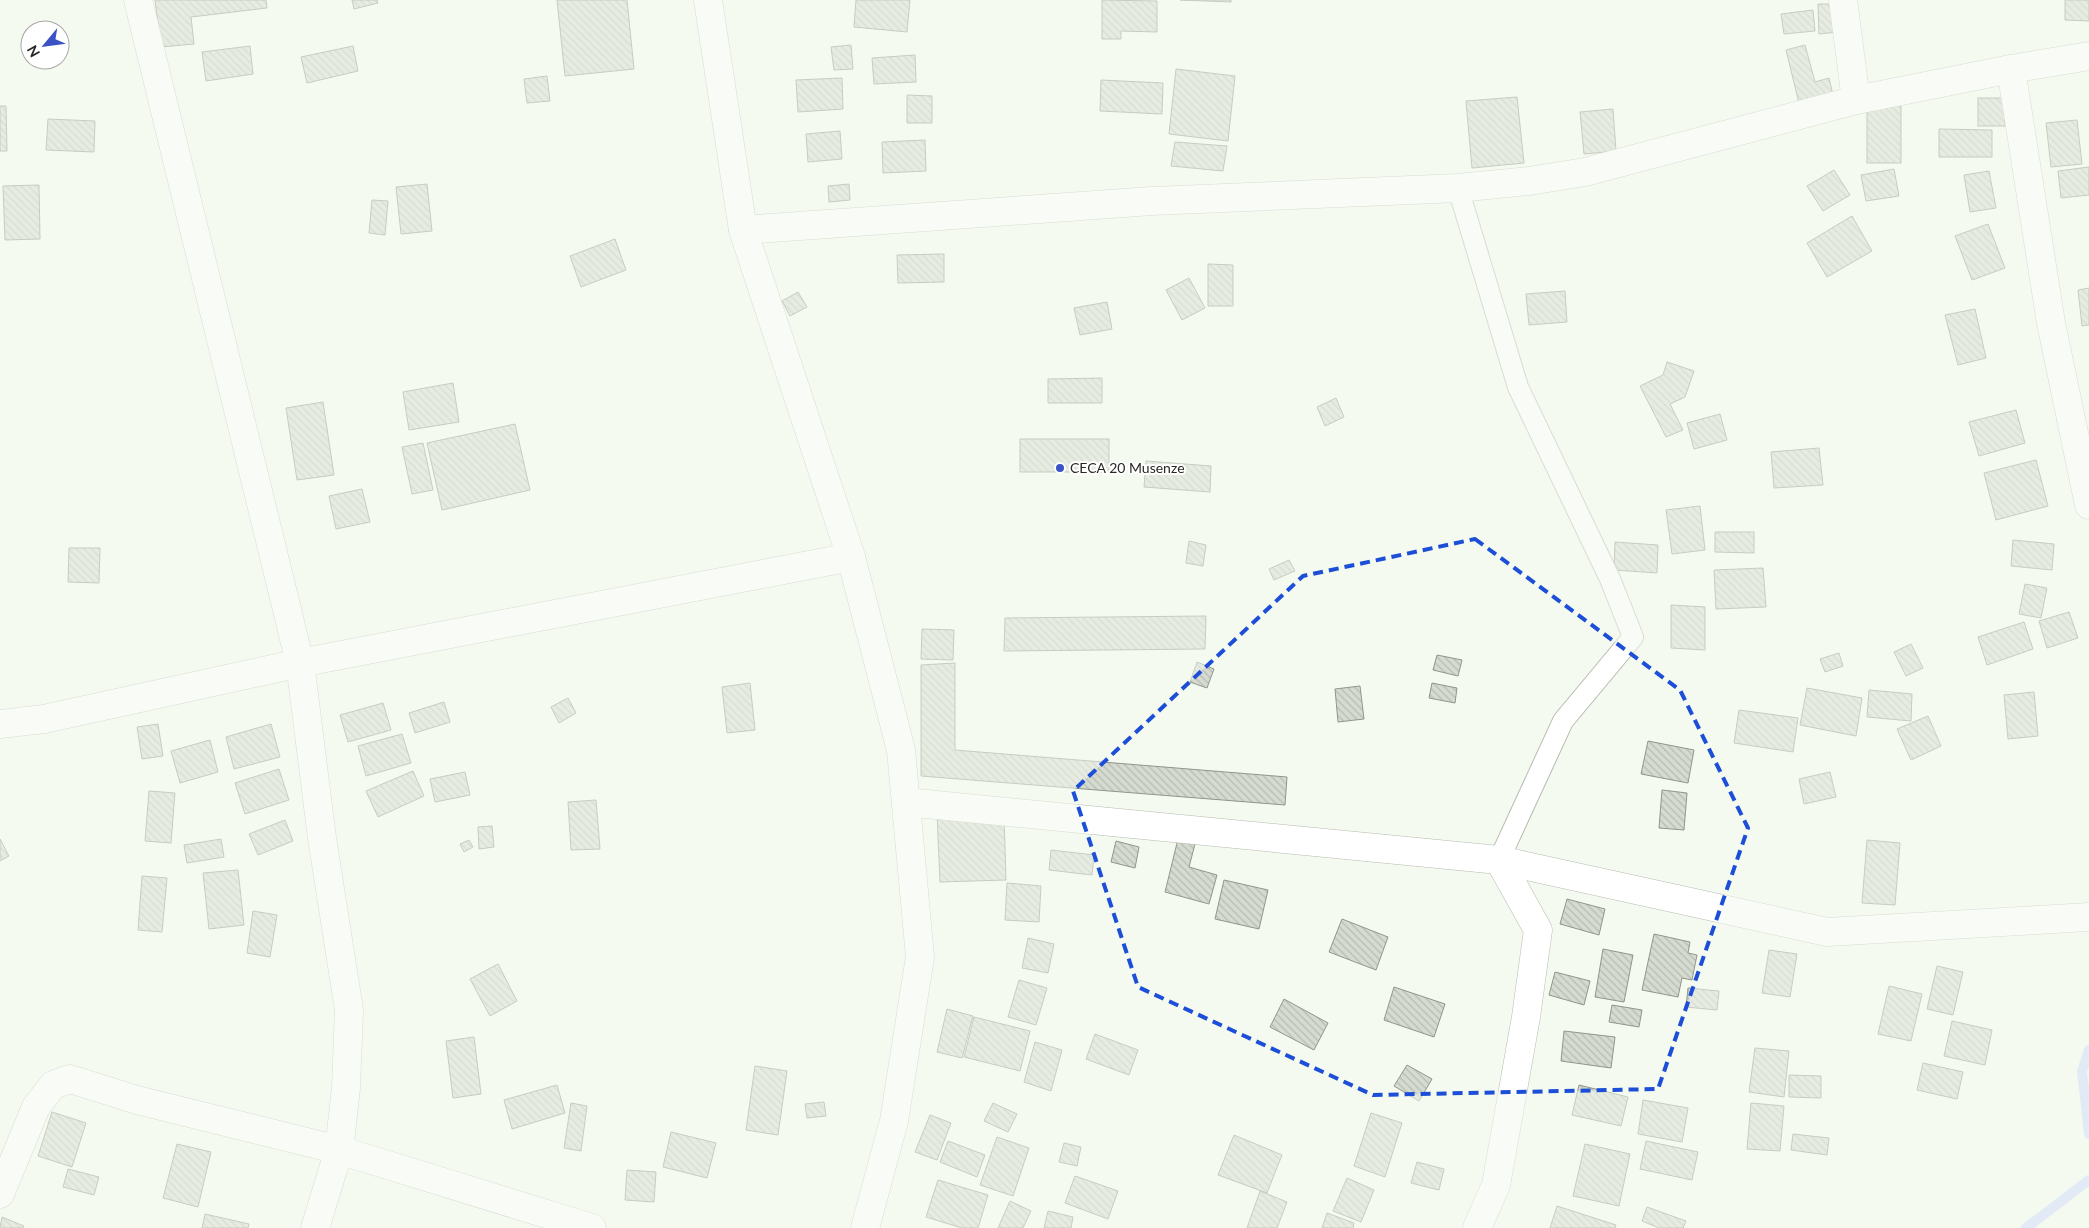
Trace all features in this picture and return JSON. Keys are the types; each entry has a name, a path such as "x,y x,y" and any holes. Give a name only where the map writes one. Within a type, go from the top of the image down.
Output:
{"street":[{"path":"138,0 300,663 322,838 349,1010 346,1088 339,1150 315,1228"},
{"path":"708,0 743,230 851,557 901,750 920,957 894,1121 865,1228"},
{"path":"1843,0 1856,100"},
{"path":"743,230 1152,201 1458,188 1586,172 1856,100 2011,69 2089,56"},
{"path":"2011,69 2051,323 2089,505"},
{"path":"0,724 44,719 300,663 851,557"},
{"path":"906,802 1499,860 1827,932 2089,917"},
{"path":"1477,1228 1496,1185 1526,1017 1538,930 1499,860"},
{"path":"0,1194 36,1107 53,1085 70,1079 137,1100 339,1150 592,1228"}],"lane":[{"path":"1458,188 1518,387 1610,579 1633,637 1563,721 1499,860"}],"highlighted area":[{"path":"1475,539 1680,690 1748,828 1658,1089 1373,1095 1138,987 1073,791 1303,576"}],"building":[{"path":"155,0 266,0 267,8 191,17 194,44 161,47"},
{"path":"352,0 377,0 378,3 354,9"},
{"path":"557,0 627,0 634,69 565,76"},
{"path":"856,0 910,0 907,32 854,27"},
{"path":"1102,0 1157,1 1157,32 1121,31 1121,39 1102,39"},
{"path":"1180,0 1231,0 1231,2"},
{"path":"2065,0 2089,0 2089,21 2065,20"},
{"path":"1818,4 1836,4 1838,32 1819,34"},
{"path":"1813,10 1815,31 1784,34 1781,14"},
{"path":"851,45 853,69 834,70 831,47"},
{"path":"1805,45 1815,82 1829,78 1833,95 1799,103 1786,50"},
{"path":"250,46 253,74 206,81 202,52"},
{"path":"353,46 358,71 307,83 301,57"},
{"path":"915,55 916,82 874,84 872,58"},
{"path":"1176,69 1235,76 1228,141 1169,134"},
{"path":"547,76 550,101 527,103 524,79"},
{"path":"842,78 843,109 798,112 796,80"},
{"path":"1101,80 1163,83 1162,114 1100,111"},
{"path":"907,95 932,96 932,123 907,123"},
{"path":"1517,97 1524,163 1472,168 1466,101"},
{"path":"1978,98 2005,98 2005,126 1978,126"},
{"path":"1867,105 1901,105 1901,163 1867,163"},
{"path":"0,106 6,106 7,151 0,151"},
{"path":"1613,109 1616,151 1584,154 1580,112"},
{"path":"48,119 95,121 94,152 46,150"},
{"path":"2077,120 2082,164 2051,167 2046,123"},
{"path":"1939,129 1992,130 1992,157 1939,157"},
{"path":"840,131 842,159 808,162 806,134"},
{"path":"925,140 926,171 883,173 882,142"},
{"path":"1175,142 1227,146 1223,171 1171,166"},
{"path":"2089,167 2089,195 2061,198 2058,171"},
{"path":"1894,169 1899,196 1866,201 1861,175"},
{"path":"1834,170 1850,195 1823,211 1807,186"},
{"path":"1989,171 1996,208 1970,212 1964,175"},
{"path":"427,184 432,231 401,234 396,187"},
{"path":"849,184 850,200 829,202 828,186"},
{"path":"39,185 40,239 5,240 3,186"},
{"path":"372,200 388,201 385,235 369,233"},
{"path":"1852,216 1872,251 1827,277 1807,243"},
{"path":"1988,224 2005,268 1972,280 1955,236"},
{"path":"615,239 626,270 581,287 570,256"},
{"path":"944,254 944,282 898,283 897,255"},
{"path":"1208,264 1233,265 1233,306 1208,306"},
{"path":"1189,278 1205,308 1182,320 1166,290"},
{"path":"2089,288 2089,325 2082,326 2078,290"},
{"path":"1565,291 1567,322 1529,325 1526,294"},
{"path":"798,292 807,307 790,316 782,301"},
{"path":"1107,302 1112,329 1080,335 1074,308"},
{"path":"1975,309 1986,358 1958,365 1945,315"},
{"path":"1667,362 1694,371 1685,397 1670,404 1683,430 1666,437 1640,386 1663,375"},
{"path":"1102,378 1102,403 1048,403 1048,379"},
{"path":"453,383 459,422 409,430 403,392"},
{"path":"1336,398 1344,417 1325,426 1317,407"},
{"path":"323,402 334,475 297,480 286,408"},
{"path":"2016,410 2025,443 1979,456 1969,422"},
{"path":"1720,414 1727,440 1694,449 1687,423"},
{"path":"515,424 530,490 442,510 427,443"},
{"path":"1020,439 1109,439 1109,472 1020,472"},
{"path":"423,443 433,490 412,494 402,447"},
{"path":"1819,448 1823,485 1774,488 1771,452"},
{"path":"2036,460 2048,506 1996,520 1984,473"},
{"path":"1146,461 1211,466 1210,492 1144,487"},
{"path":"362,489 370,522 336,529 329,496"},
{"path":"1700,506 1705,550 1672,554 1666,510"},
{"path":"1715,532 1754,532 1754,553 1715,552"},
{"path":"2013,540 2054,544 2052,570 2011,566"},
{"path":"1189,541 1206,545 1203,566 1186,563"},
{"path":"1615,542 1658,545 1657,573 1614,570"},
{"path":"69,548 100,548 99,583 68,582"},
{"path":"1289,560 1295,571 1274,580 1269,569"},
{"path":"1763,568 1766,607 1716,609 1714,570"},
{"path":"2025,584 2047,588 2041,618 2019,614"},
{"path":"1671,605 1705,607 1705,650 1671,648"},
{"path":"2069,612 2078,638 2047,648 2039,621"},
{"path":"1206,616 1205,649 1004,651 1005,618"},
{"path":"2024,622 2033,649 1987,665 1978,637"},
{"path":"922,629 954,630 953,660 921,659"},
{"path":"1911,644 1923,668 1906,676 1894,652"},
{"path":"1839,653 1843,666 1825,672 1820,659"},
{"path":"1437,655 1462,660 1458,676 1433,670"},
{"path":"1197,662 1214,669 1207,688 1190,682"},
{"path":"955,663 955,750 1287,777 1285,805 921,776 921,665"},
{"path":"750,683 755,730 727,733 722,687"},
{"path":"1432,683 1457,688 1455,703 1429,698"},
{"path":"1360,686 1364,719 1338,722 1335,689"},
{"path":"1807,688 1862,698 1856,736 1800,725"},
{"path":"1869,690 1912,694 1911,721 1867,717"},
{"path":"2034,692 2038,736 2008,739 2004,695"},
{"path":"568,698 576,713 559,723 551,707"},
{"path":"444,702 450,722 415,733 409,713"},
{"path":"383,703 391,730 348,742 340,715"},
{"path":"1739,710 1798,718 1793,752 1734,743"},
{"path":"1928,716 1941,746 1911,760 1897,729"},
{"path":"158,724 163,756 142,759 137,727"},
{"path":"271,724 280,757 234,769 226,737"},
{"path":"402,734 411,763 366,776 358,746"},
{"path":"210,740 218,772 180,783 171,751"},
{"path":"1648,741 1694,750 1688,783 1641,774"},
{"path":"279,769 289,800 245,814 235,783"},
{"path":"413,771 424,796 378,817 366,791"},
{"path":"465,772 470,795 435,802 430,779"},
{"path":"1830,772 1836,797 1804,804 1799,779"},
{"path":"1662,790 1687,793 1684,830 1659,828"},
{"path":"149,791 175,793 171,843 145,841"},
{"path":"596,800 600,849 571,850 568,802"},
{"path":"937,813 1004,815 1006,880 940,882"},
{"path":"285,820 293,841 258,855 249,834"},
{"path":"492,826 494,847 479,849 478,827"},
{"path":"0,839 9,856 0,861"},
{"path":"221,839 224,857 187,863 184,845"},
{"path":"1178,839 1195,844 1189,867 1217,875 1209,904 1165,892"},
{"path":"469,840 473,847 464,852 460,844"},
{"path":"1867,840 1900,843 1895,905 1862,903"},
{"path":"1116,841 1139,847 1135,868 1111,862"},
{"path":"1051,850 1094,855 1092,875 1049,870"},
{"path":"238,870 244,925 209,929 203,873"},
{"path":"142,876 167,878 162,932 138,930"},
{"path":"1224,880 1268,890 1259,929 1215,919"},
{"path":"1007,883 1041,886 1039,922 1005,920"},
{"path":"1567,899 1605,909 1599,935 1560,924"},
{"path":"253,911 277,915 270,957 247,953"},
{"path":"1342,919 1388,937 1376,970 1329,952"},
{"path":"1654,934 1690,942 1688,953 1697,955 1692,980 1682,978 1678,997 1642,990"},
{"path":"1028,938 1054,944 1048,973 1022,968"},
{"path":"1603,949 1633,955 1624,1002 1595,997"},
{"path":"1769,950 1797,954 1790,997 1762,993"},
{"path":"498,964 517,1001 490,1016 470,979"},
{"path":"1937,966 1963,972 1953,1015 1927,1009"},
{"path":"1555,972 1590,981 1584,1005 1549,995"},
{"path":"1019,980 1047,988 1036,1025 1008,1017"},
{"path":"1889,986 1922,994 1911,1041 1878,1034"},
{"path":"1394,987 1445,1004 1434,1037 1384,1020"},
{"path":"1688,988 1719,991 1717,1010 1686,1007"},
{"path":"1284,999 1328,1023 1314,1050 1270,1027"},
{"path":"1612,1005 1642,1010 1639,1027 1609,1022"},
{"path":"947,1009 973,1016 962,1058 937,1052"},
{"path":"974,1017 1030,1031 1020,1071 964,1057"},
{"path":"1952,1021 1992,1030 1985,1065 1944,1056"},
{"path":"1564,1031 1615,1037 1611,1068 1561,1061"},
{"path":"1095,1034 1138,1050 1129,1075 1086,1059"},
{"path":"474,1037 481,1094 453,1098 446,1041"},
{"path":"1035,1042 1062,1050 1051,1091 1024,1082"},
{"path":"1755,1048 1789,1051 1784,1097 1749,1092"},
{"path":"1923,1063 1963,1072 1957,1099 1917,1090"},
{"path":"1407,1065 1432,1079 1419,1101 1394,1086"},
{"path":"755,1066 787,1071 778,1135 746,1130"},
{"path":"1789,1075 1821,1076 1821,1098 1789,1097"},
{"path":"557,1085 565,1113 512,1129 504,1100"},
{"path":"1579,1085 1628,1097 1621,1126 1572,1115"},
{"path":"1643,1100 1688,1108 1682,1142 1638,1134"},
{"path":"824,1102 826,1116 807,1118 805,1104"},
{"path":"571,1103 587,1106 581,1151 564,1148"},
{"path":"993,1103 1017,1114 1008,1132 984,1121"},
{"path":"1751,1103 1784,1106 1780,1151 1747,1149"},
{"path":"52,1112 86,1123 72,1167 38,1156"},
{"path":"1371,1113 1402,1123 1385,1177 1354,1166"},
{"path":"930,1115 951,1123 937,1160 915,1152"},
{"path":"671,1132 716,1143 707,1178 663,1167"},
{"path":"1793,1134 1829,1138 1827,1155 1791,1150"},
{"path":"1234,1135 1282,1155 1267,1193 1218,1175"},
{"path":"997,1137 1029,1148 1013,1196 980,1185"},
{"path":"948,1141 985,1155 977,1177 940,1162"},
{"path":"1646,1141 1698,1152 1692,1180 1640,1169"},
{"path":"1064,1143 1081,1147 1077,1166 1059,1162"},
{"path":"177,1144 211,1152 198,1207 163,1198"},
{"path":"1585,1144 1630,1154 1619,1206 1573,1196"},
{"path":"1417,1162 1444,1169 1439,1190 1411,1183"},
{"path":"68,1169 99,1177 94,1195 63,1187"},
{"path":"627,1170 656,1172 654,1202 625,1200"},
{"path":"1075,1176 1118,1191 1108,1219 1065,1203"},
{"path":"1347,1178 1374,1190 1361,1222 1333,1211"},
{"path":"938,1180 988,1195 978,1228 962,1228 926,1217"},
{"path":"1260,1191 1287,1202 1277,1228 1247,1228"},
{"path":"1010,1201 1031,1211 1023,1228 998,1228"},
{"path":"1557,1206 1616,1225 1615,1228 1550,1228"},
{"path":"1647,1207 1686,1221 1683,1228 1659,1228 1642,1221"},
{"path":"1048,1211 1073,1217 1071,1228 1044,1228"},
{"path":"1327,1213 1354,1223 1353,1228 1322,1228"},
{"path":"205,1214 249,1224 248,1228 202,1228"},
{"path":"2,1217 24,1226 23,1228 0,1228"}],"waterway":[{"path":"2089,1050 2082,1071 2089,1134"},
{"path":"2026,1228 2089,1180"}],"place":[{"name":"CECA 20 Musenze","path":"1060,468"}]}
